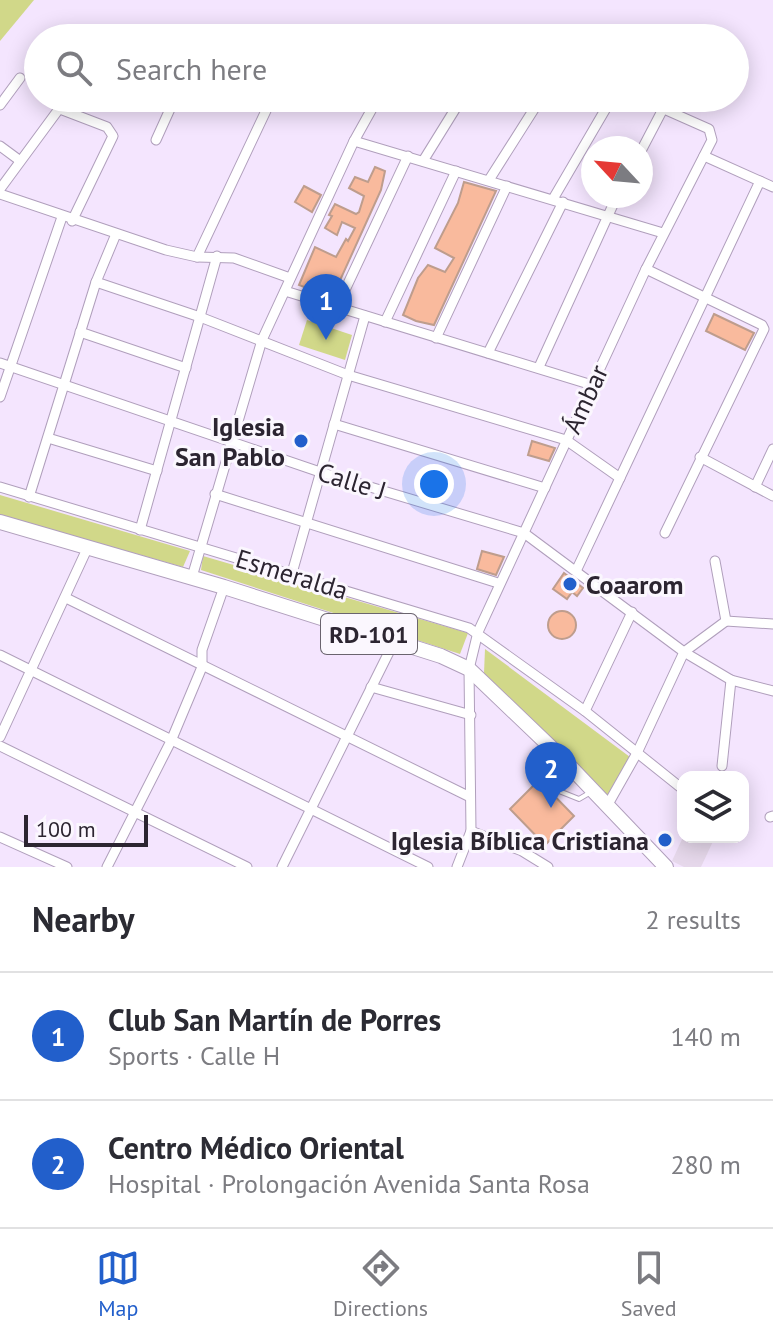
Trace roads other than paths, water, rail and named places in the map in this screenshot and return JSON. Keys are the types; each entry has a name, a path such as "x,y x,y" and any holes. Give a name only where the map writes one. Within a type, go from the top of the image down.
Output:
{"main road":[{"name":"RD-101","path":"0,522 224,587 441,656 469,669 560,756 666,867"}],"street":[{"path":"0,105 20,78"},
{"path":"58,112 19,160 0,191 67,219 116,234 197,257 217,256 290,278"},
{"path":"0,397 4,365 67,219 113,136 107,127 68,112"},
{"path":"156,140 169,112"},
{"path":"197,257 265,112"},
{"path":"192,577 262,340 370,112"},
{"path":"423,161 453,112"},
{"path":"489,180 532,112"},
{"path":"488,353 558,200 605,112"},
{"path":"649,136 661,112"},
{"name":"Ámbar","path":"471,831 469,669 478,632 498,583 663,233 704,156 712,133 669,112"},
{"path":"354,141 663,233"},
{"path":"0,146 19,160"},
{"path":"337,307 408,156"},
{"path":"704,156 773,187"},
{"path":"385,322 456,171"},
{"path":"577,569 760,181"},
{"path":"436,338 507,186"},
{"path":"539,367 611,208"},
{"path":"29,497 96,282 116,234"},
{"path":"140,530 217,256"},
{"path":"646,269 764,326 665,533"},
{"path":"96,282 200,317 348,375 566,440 620,478"},
{"path":"285,291 592,385"},
{"path":"292,573 365,316"},
{"path":"80,332 186,368"},
{"name":"Calle J","path":"4,365 65,383 320,472 524,533 577,569 684,652 731,680 773,691"},
{"path":"334,424 545,488"},
{"path":"48,438 157,471"},
{"path":"755,487 773,449"},
{"path":"700,457 773,496"},
{"name":"Esmeralda","path":"0,487 292,573 478,632 585,711 677,785"},
{"path":"215,494 305,525 498,583"},
{"path":"0,737 87,549"},
{"path":"715,561 726,621"},
{"path":"107,867 171,741 202,667 202,650 224,587"},
{"path":"66,598 470,797"},
{"path":"585,711 632,612"},
{"path":"607,806 637,753 684,652 726,621 773,624"},
{"path":"282,867 394,642"},
{"path":"0,655 428,867"},
{"path":"722,766 731,680"},
{"path":"371,687 471,715"},
{"path":"0,746 247,867"},
{"path":"457,867 471,831 545,866"},
{"path":"0,837 67,867"}],"lane":[{"path":"560,756 552,771 559,791 579,799 593,790"}],"place":[{"name":"Club San Martín de Porres","path":"326,340"},
{"name":"Iglesia San Pablo","path":"301,441"},
{"name":"Coaarom","path":"570,584"},
{"name":"Centro Médico Oriental","path":"551,808"},
{"name":"Iglesia Bíblica Cristiana","path":"665,840"}]}
